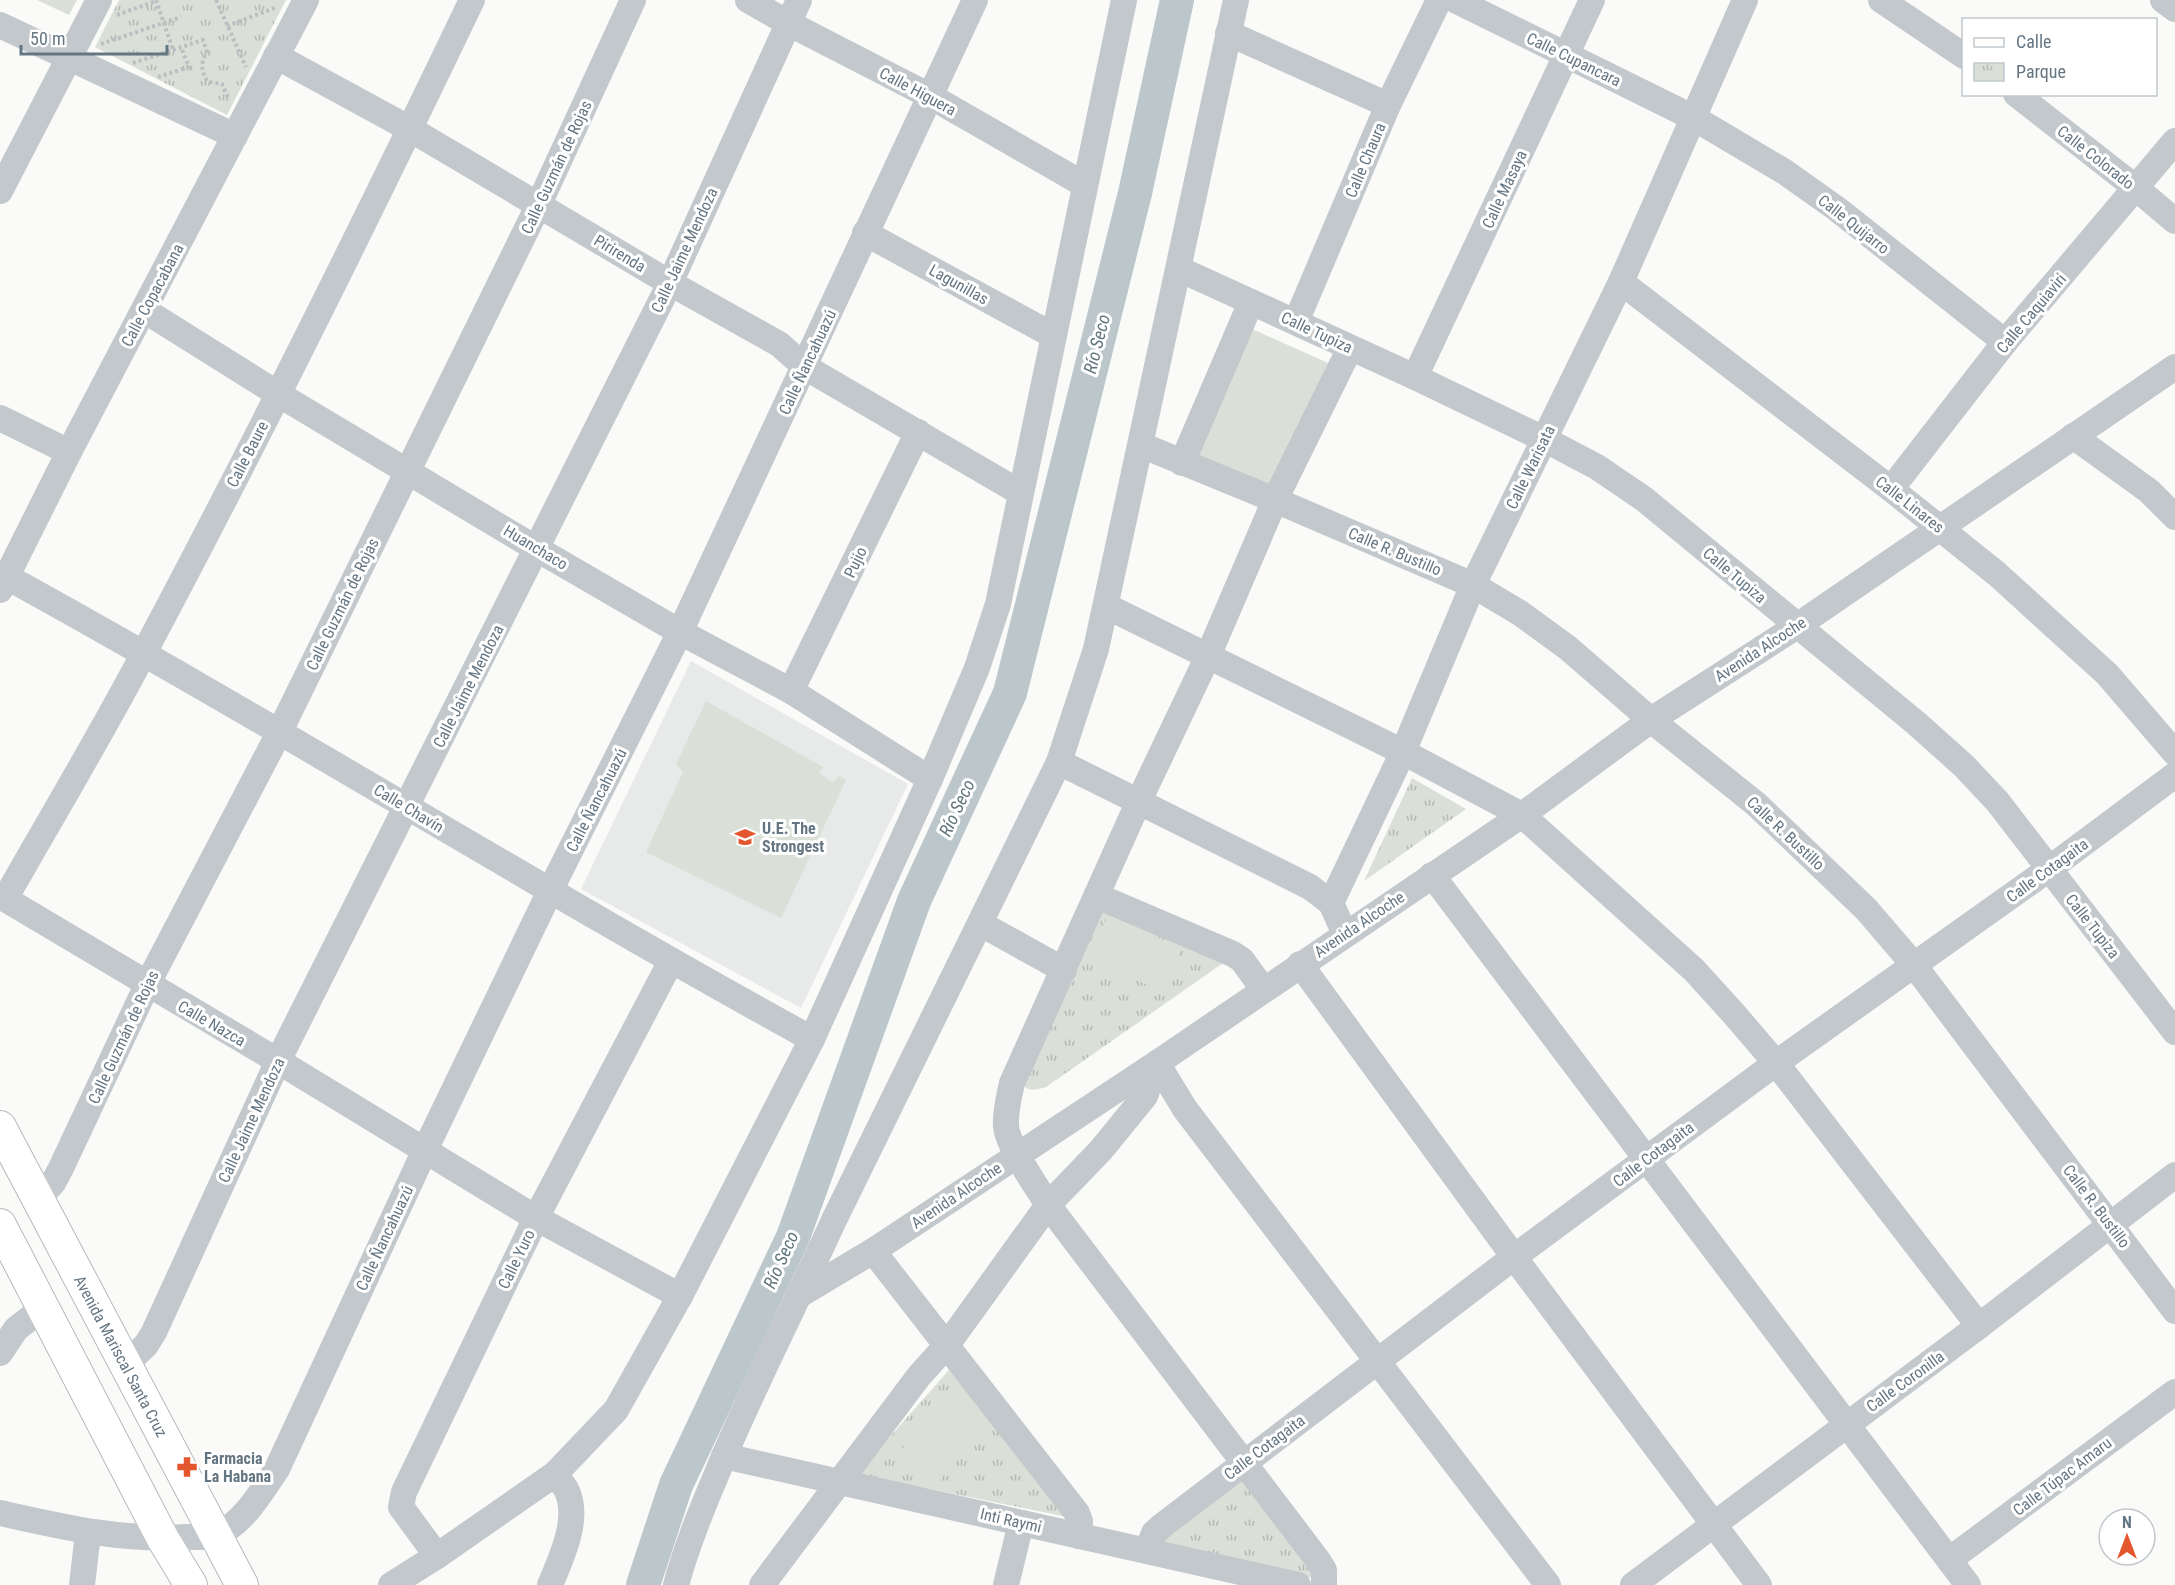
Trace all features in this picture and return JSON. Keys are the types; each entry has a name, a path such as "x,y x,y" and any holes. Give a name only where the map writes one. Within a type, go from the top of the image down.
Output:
{"main road":[{"name":"Avenida Mariscal Santa Cruz","path":"0,1127 242,1585"},
{"path":"0,1225 163,1539 191,1585"}],"street":[{"name":"Calle Baure","path":"2,898 144,652 278,394 472,0"},
{"name":"Calle Guzmán de Rojas","path":"37,1199 53,1183 62,1168 147,985 280,731 539,204 633,0"},
{"name":"Calle Higuera","path":"748,0 930,96 1085,185"},
{"name":"Calle Jaime Mendoza","path":"126,1364 146,1345 154,1332 278,1061 670,283 799,0"},
{"name":"Calle Ñancahuazú","path":"0,1513 88,1533 163,1539 214,1535 238,1521 258,1497 276,1468 425,1150 550,891 680,632 975,0"},
{"path":"391,1585 555,1474 616,1410 680,1296 812,1039 930,778 977,668 998,604 1124,0"},
{"path":"676,1585 686,1549 724,1456 777,1338 801,1294 834,1220 1059,762 1096,649 1106,606 1236,0"},
{"name":"Calle Chaura","path":"1296,322 1388,105 1438,0"},
{"name":"Calle Cupancara","path":"1455,0 1694,118"},
{"name":"Calle Masaya","path":"1415,377 1592,0"},
{"name":"Calle Warisata","path":"1331,903 1403,752 1473,585 1621,282 1745,0"},
{"path":"1881,0 1962,55"},
{"path":"2163,0 2175,9"},
{"name":"Calle Copacabana","path":"3,583 276,56 295,2"},
{"path":"0,191 68,57 105,8"},
{"path":"0,25 235,136"},
{"path":"1228,33 1388,105"},
{"name":"Pirirenda","path":"276,56 410,129 670,283 779,344 805,367 1021,493"},
{"name":"Calle Colorado","path":"2019,96 2175,221"},
{"name":"Calle Quijarro","path":"1694,118 1785,172 2005,342"},
{"name":"Calle Caquiaviri","path":"1891,489 2005,342 2175,141"},
{"name":"Lagunillas","path":"865,232 1054,336"},
{"name":"Calle Tupiza","path":"1179,268 1544,439 1597,467 1644,499 1916,723 1964,766 1996,801 2175,1032"},
{"name":"Calle Linares","path":"1621,282 1891,489 2024,598 2107,674 2175,753"},
{"path":"1182,463 1251,302"},
{"name":"Huanchaco","path":"144,310 278,394 537,549 680,632 791,691 930,778"},
{"path":"1324,1585 1324,1569 1317,1559 1048,1205 1017,1154 1006,1129 1006,1109 1012,1083 1138,803 1209,656 1275,500 1350,348"},
{"name":"Avenida Alcoche","path":"801,1294 873,1251 1157,1063 1522,814 1651,720 1797,626 2175,367"},
{"path":"0,418 69,452"},
{"name":"Pujio","path":"791,691 918,432"},
{"path":"2073,436 2149,491 2175,517"},
{"name":"Calle R. Bustillo","path":"1141,445 1473,585 1520,613 1568,648 1651,720 1756,804 1866,909 1914,965 2175,1311"},
{"name":"Calle Chavín","path":"3,583 144,652 670,962 812,1039"},
{"path":"1106,606 1403,752 1522,814 1694,969 1776,1063 1979,1326"},
{"path":"1059,762 1310,887 1331,903 1345,934"},
{"name":"Calle Cotagaita","path":"1147,1551 1154,1533 1514,1257 1776,1063 2049,869 2175,775"},
{"path":"1432,875 1968,1585"},
{"path":"1097,896 1233,954 1242,960 1263,989"},
{"name":"Calle Nazca","path":"2,898 278,1061 536,1218 680,1296"},
{"path":"981,924 1064,970"},
{"name":"Calle Yuro","path":"437,1556 401,1508 401,1501 536,1218 670,962"},
{"path":"1300,964 1514,1257 1760,1585"},
{"path":"762,1585 919,1376 947,1345 1048,1205 1101,1150 1145,1096 1157,1063"},
{"path":"1157,1063 1185,1109 1548,1585"},
{"name":"Calle Coronilla","path":"1633,1585 1979,1326 2175,1175"},
{"path":"873,1251 1077,1513 1080,1521 1079,1536"},
{"path":"0,1353 16,1329 43,1308"},
{"name":"Calle Túpac Amaru","path":"1949,1560 2175,1392"},
{"name":"Inti Raymi","path":"724,1456 1298,1585"},
{"path":"550,1585 569,1533 571,1506 566,1490 555,1474"},
{"path":"1006,1585 1021,1522"},
{"path":"82,1585 88,1533"}],"path":[{"path":"216,0 248,74"},
{"path":"105,8 156,1 174,50"},
{"path":"227,26 295,2"},
{"path":"95,47 181,17"},
{"path":"130,65 203,40 207,52 202,65 203,75 208,82 222,84 231,107"},
{"path":"155,78 189,67 181,47"}],"shaded area":[{"name":"U.E. The Strongest","path":"691,661 908,784 801,1008 581,889"}],"green space":[{"path":"37,0 77,0 69,15"},
{"path":"119,0 286,0 227,115 95,47"},
{"path":"1252,329 1328,363 1270,493 1193,459"},
{"path":"706,701 823,767 819,773 833,783 839,776 846,780 781,918 646,852 683,772 676,764"},
{"path":"1412,778 1466,809 1364,881"},
{"path":"1106,906 1226,961 1046,1087 1035,1090 1027,1089 1025,1081"},
{"path":"1109,914 1182,949 1158,990 1088,956"},
{"path":"949,1370 1072,1518 857,1474"},
{"path":"952,1389 990,1421 935,1486 897,1455"},
{"path":"1241,1477 1321,1580 1153,1543"}],"waterway":[{"name":"Río Seco","path":"643,1585 676,1485 793,1237 914,901 1010,693 1135,193 1177,0"}],"place":[{"name":"U.E. The Strongest","path":"745,837"},
{"name":"Farmacia La Habana","path":"187,1467"}]}
